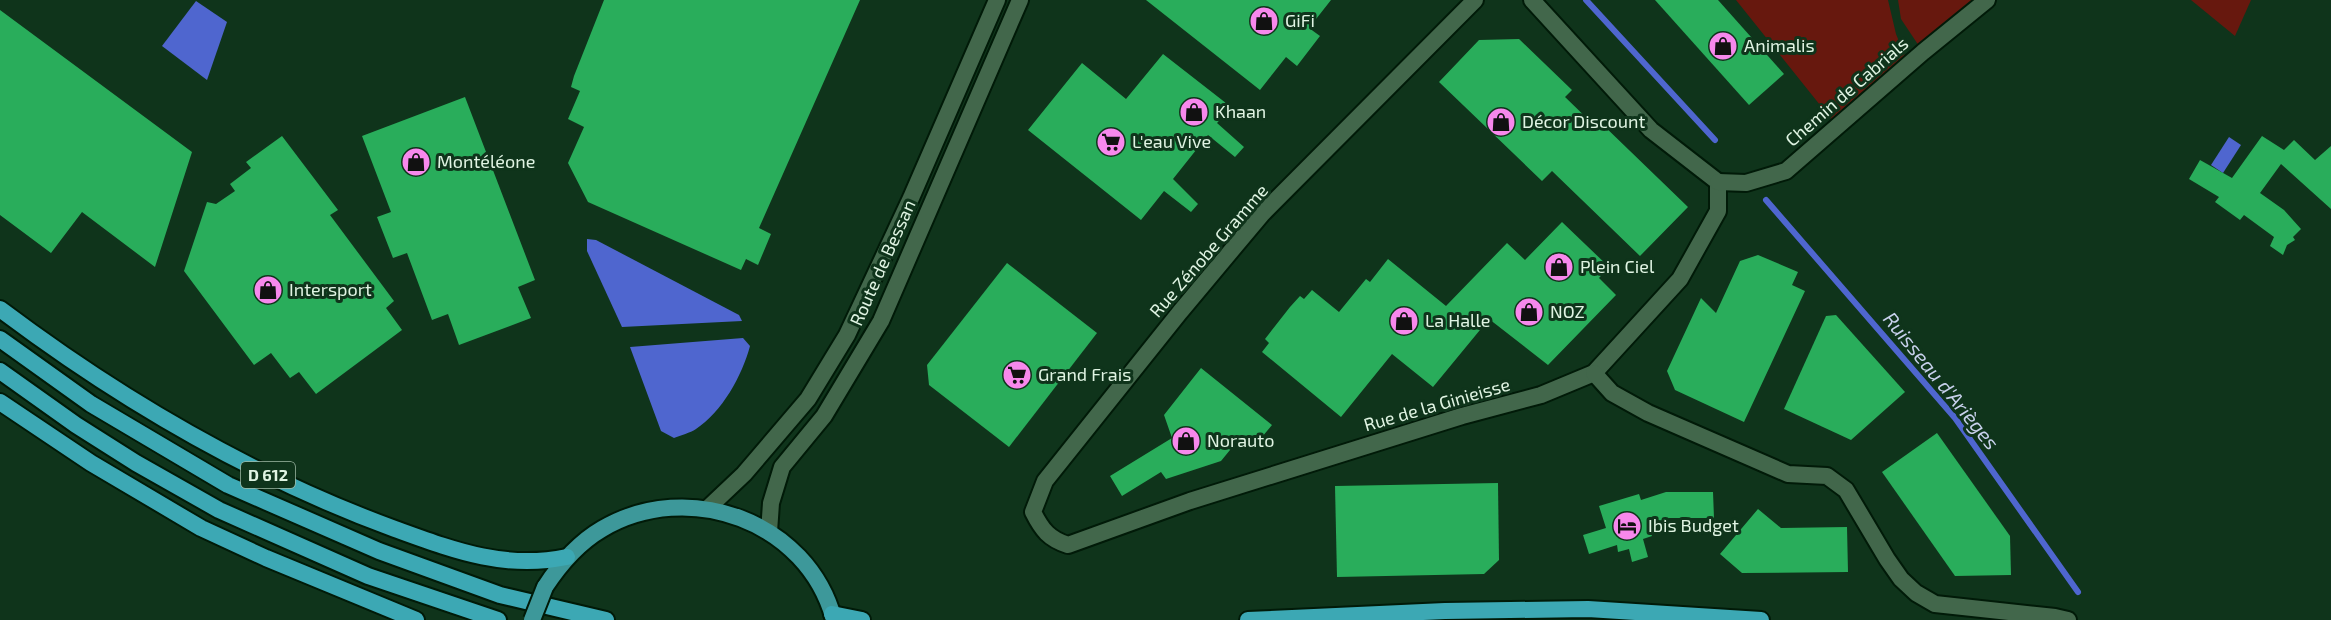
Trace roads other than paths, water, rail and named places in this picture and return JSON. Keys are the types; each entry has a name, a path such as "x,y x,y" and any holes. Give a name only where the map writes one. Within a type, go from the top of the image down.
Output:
{"highway":[{"name":"D 612","path":"0,309 106,385 180,428 253,469 360,516 457,551 501,561 543,562 567,557"},
{"name":"D 612","path":"0,339 91,404 228,485 379,551 500,595 606,620"},
{"path":"0,371 76,425 136,463 219,510 368,576 498,620"},
{"path":"0,402 91,463 201,528 266,558 416,620"},
{"path":"1248,620 1445,611 1588,609 1761,620"},
{"path":"833,617 862,620"}],"main road":[{"path":"532,620 545,587 567,557 601,529 632,515 664,507 708,508 729,513 769,532 786,544 807,567 824,594 833,617"}],"street":[{"name":"Route de Bessan","path":"708,508 744,474 808,399 847,335 997,0"},
{"name":"Route de Bessan","path":"769,532 771,503 782,467 824,416 881,321 1020,0"},
{"name":"Rue Zénobe Gramme","path":"1068,545 1049,537 1033,512 1045,482 1180,312 1262,214 1475,0"},
{"path":"1523,0 1569,50 1600,75"},
{"path":"1532,0 1651,130 1718,182"},
{"name":"Chemin de Cabrials","path":"1718,182 1746,183 1786,171 1923,52 1987,0"},
{"name":"Rue de la Ginieisse","path":"1068,545 1190,501 1462,416 1541,395 1593,372 1680,279 1718,212 1718,182"},
{"path":"1593,372 1612,393 1670,422 1788,474 1827,476 1846,490 1887,560 1901,579 1916,593 1935,604 2068,620"}],"water":[{"path":"196,1 227,22 207,80 162,46"},
{"path":"2229,137 2241,145 2223,173 2211,165"},
{"path":"587,239 596,240 739,315 742,321 622,327 587,251"},
{"path":"743,338 750,346 742,369 730,392 714,413 696,429 674,438 661,431 630,347"}],"waterway":[{"name":"Ruisseau d'Arièges","path":"1586,0 1715,140"},
{"name":"Ruisseau d'Arièges","path":"1766,200 1955,418 2078,592"}],"place":[{"name":"GiFi","path":"1264,21"},
{"name":"Animalis","path":"1723,46"},
{"name":"Khaan","path":"1194,112"},
{"name":"Décor Discount","path":"1501,122"},
{"name":"L'eau Vive","path":"1111,142"},
{"name":"Montéléone","path":"416,162"},
{"name":"Plein Ciel","path":"1559,267"},
{"name":"Intersport","path":"268,290"},
{"name":"NOZ","path":"1529,312"},
{"name":"La Halle","path":"1404,321"},
{"name":"Grand Frais","path":"1017,375"},
{"name":"Norauto","path":"1186,441"},
{"name":"Ibis Budget","path":"1627,526"}]}
